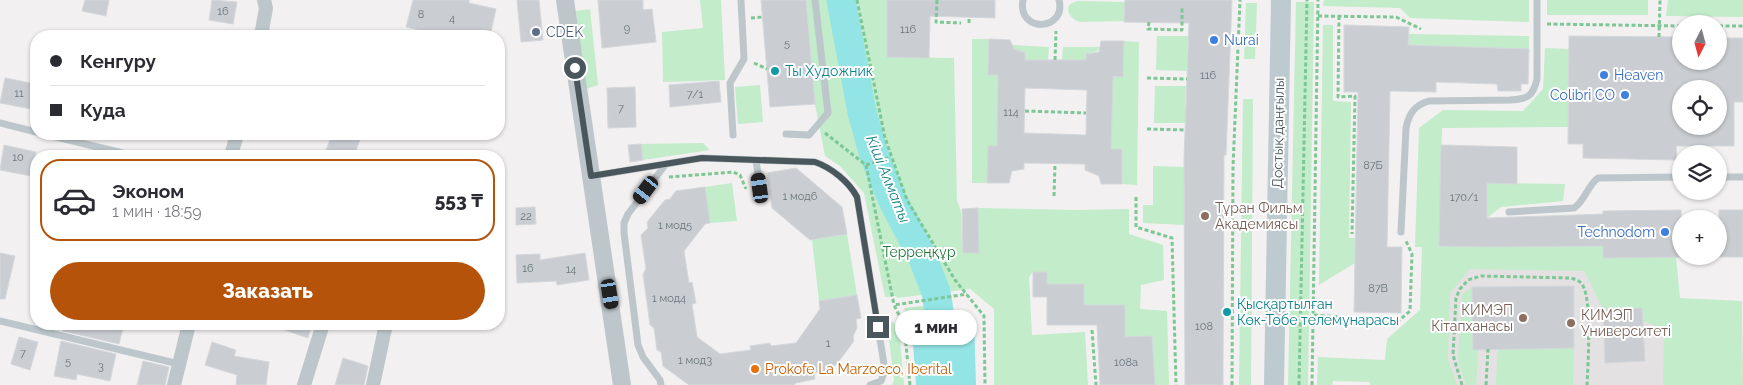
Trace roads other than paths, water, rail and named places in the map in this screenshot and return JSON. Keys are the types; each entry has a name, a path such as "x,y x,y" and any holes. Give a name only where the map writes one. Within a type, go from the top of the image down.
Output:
{"main road":[{"name":"Достық даңғылы","path":"1274,385 1281,0"}],"street":[{"path":"262,30 266,8 264,0"},
{"path":"565,0 622,385"},
{"path":"174,385 188,330"},
{"path":"304,385 321,330"},
{"path":"373,385 385,330"}],"lane":[{"path":"733,135 730,83 744,59 741,0"},
{"path":"786,134 810,135 828,113 815,0"},
{"path":"1023,0 1022,6 1026,18 1042,25 1054,20 1058,15 1060,9 1059,0"},
{"path":"1401,232 1406,128 1412,110 1429,100 1510,100 1529,96 1535,89 1536,79 1537,0"},
{"path":"0,123 30,130"},
{"path":"69,140 110,150"},
{"path":"591,176 702,158 815,162 824,166 852,187 857,197 884,364 884,373 881,381 870,385"},
{"path":"756,160 760,188"},
{"path":"661,385 660,380 643,357 638,345 624,223 628,214 666,164"},
{"path":"1509,212 1574,208 1578,206 1593,181 1598,178 1672,177"},
{"path":"1727,177 1743,177"},
{"path":"0,321 30,328"},
{"path":"37,330 179,364"}],"water":[{"path":"974,321 976,385 916,385 912,329"}],"waterway":[{"name":"Кіші Алматы","path":"841,0 862,112 874,155 893,201 922,256 936,292 944,342 946,385"}],"place":[{"name":"CDEK","path":"536,32"},
{"name":"Nurai","path":"1214,40"},
{"name":"Ты Художник","path":"775,71"},
{"name":"Heaven","path":"1604,75"},
{"name":"Colibri СО","path":"1625,95"},
{"name":"Тұран Фильм Академиясы","path":"1205,216"},
{"name":"Technodom","path":"1665,232"},
{"name":"Қысқартылған Көк-Төбе телемұнарасы","path":"1227,312"},
{"name":"КИМЭП Кітапханасы","path":"1523,318"},
{"name":"КИМЭП Университеті","path":"1571,323"},
{"name":"Prokofe La Marzocco, Iberital","path":"755,369"}],"park label":[{"name":"Терреңқұр","path":"919,252"}]}
